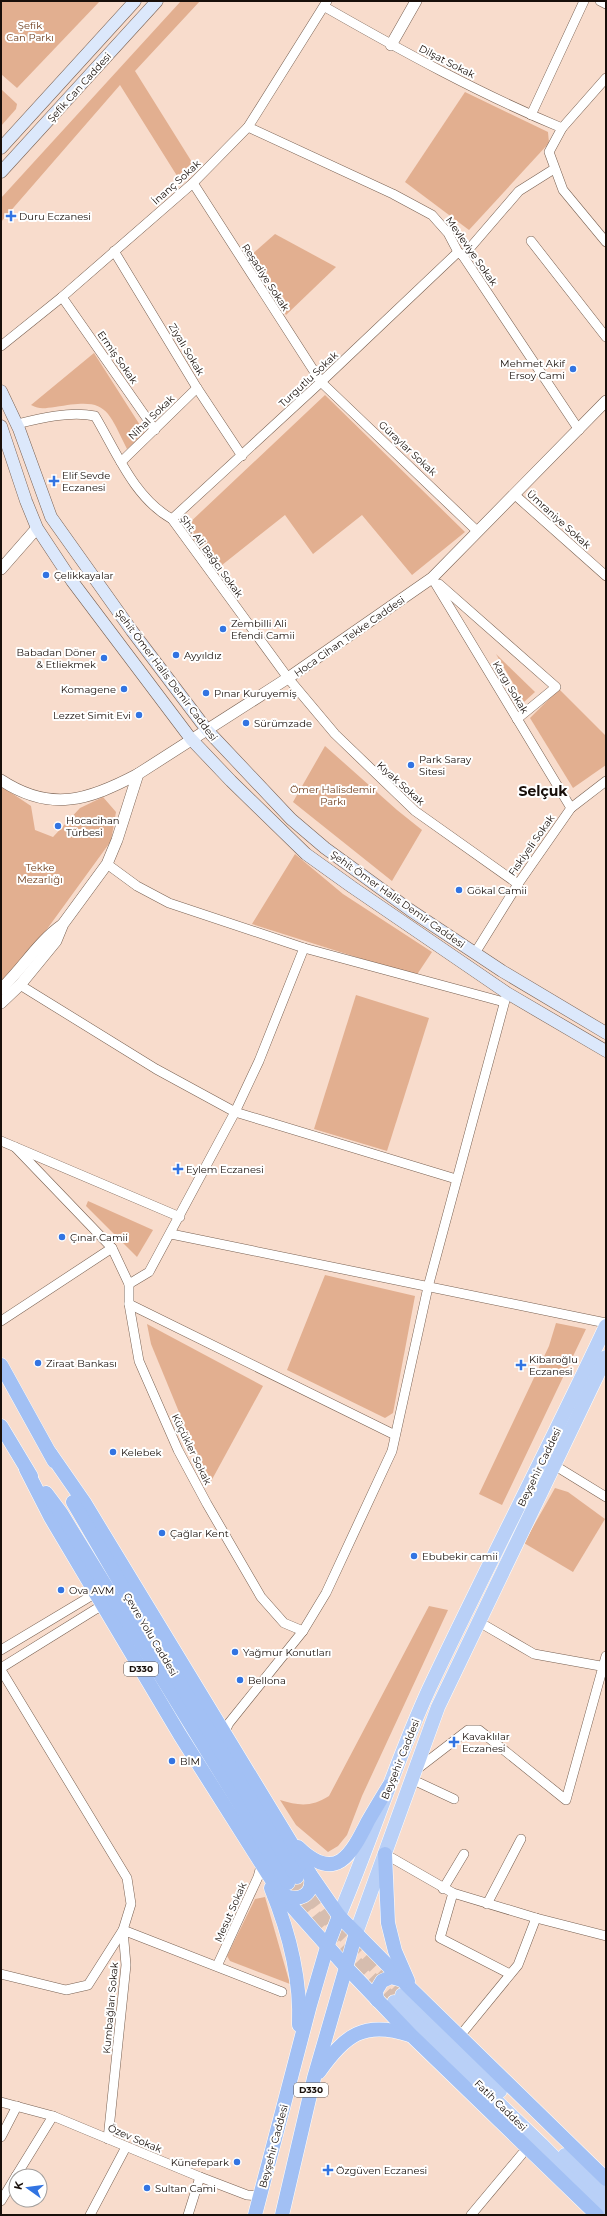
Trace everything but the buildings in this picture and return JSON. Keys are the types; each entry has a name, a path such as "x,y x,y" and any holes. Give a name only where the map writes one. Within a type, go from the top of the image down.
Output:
{"highway":[{"name":"Çevre Yolu Caddesi","path":"1,1365 50,1453 76,1508 294,1882"},
{"name":"Çevre Yolu Caddesi","path":"1,1426 26,1469 61,1513 294,1882"},
{"path":"50,1453 84,1502 277,1819 299,1847 311,1858 321,1863 335,1864 348,1856 356,1846 389,1786"},
{"name":"D330","path":"26,1469 51,1518 261,1866 276,1901 294,1957 300,2009 296,2058"},
{"path":"277,1819 294,1882 327,1947 412,2036 597,2215"},
{"path":"385,1854 388,1923 395,1951 402,1991"},
{"path":"261,1866 294,1882 339,1916 356,1933 402,1991 460,2037 606,2179"},
{"name":"Beyşehir Caddesi","path":"255,2215 310,2005 327,1947 339,1916"},
{"name":"Beyşehir Caddesi","path":"282,2215 314,2078 356,1933"},
{"path":"377,2000 376,1991 382,1980 391,1977 402,1991"},
{"path":"310,2005 317,1996 327,1998 332,2008 331,2015"},
{"path":"314,2078 336,2049 350,2037 360,2032 384,2029 412,2036"}],"main road":[{"name":"Şefik Can Caddesi","path":"1,148 135,1"},
{"name":"Şefik Can Caddesi","path":"1,172 157,1"},
{"name":"Şehit Ömer Halis Demir Caddesi","path":"1,391 17,424 51,517 132,631 207,730 291,818 325,848 410,910 475,953 606,1033"},
{"name":"Şehit Ömer Halis Demir Caddesi","path":"1,426 13,458 26,501 37,528 72,581 191,739 278,828 306,854 505,998 606,1051"},
{"name":"Beyşehir Caddesi","path":"339,1916 389,1786 429,1690 562,1420 606,1326"},
{"name":"Beyşehir Caddesi","path":"356,1933 438,1707 606,1357"},
{"path":"356,1875 361,1884 370,1886 375,1883"},
{"name":"Fatih Caddesi","path":"402,1991 606,2195"},
{"name":"Fatih Caddesi","path":"402,1991 606,2210"}],"street":[{"path":"391,45 416,1"},
{"path":"531,115 584,1"},
{"path":"600,1 606,4"},
{"name":"Dilşat Sokak","path":"326,4 391,45 531,115 562,128"},
{"name":"İnanç Sokak","path":"1,346 62,297 193,183 248,127 326,4"},
{"path":"606,78 562,128 549,152 554,170 563,190 606,242"},
{"name":"Mevleviye Sokak","path":"248,127 393,194 432,216 448,233 579,430"},
{"name":"Turgutlu Sokak","path":"172,519 461,254 519,191 554,170"},
{"name":"Reşadiye Sokak","path":"193,183 322,382"},
{"path":"531,241 606,337"},
{"name":"Ziyalı Sokak","path":"114,251 197,388 242,456"},
{"name":"Ermiş Sokak","path":"62,297 155,430"},
{"name":"Güraylar Sokak","path":"322,382 477,531"},
{"name":"Nihal Sokak","path":"121,462 197,388"},
{"name":"Hoca Cihan Tekke Caddesi","path":"1,780 14,789 36,798 80,798 109,789 138,774 288,678 432,578 606,401"},
{"name":"Şht. Ali Bağcı Sokak","path":"17,424 64,415 85,414 95,416 121,462 156,508 172,519 288,678"},
{"name":"Ümraniye Sokak","path":"515,495 606,576"},
{"path":"1,569 37,528"},
{"path":"432,578 556,687 518,719"},
{"name":"Kargı Sokak","path":"432,578 571,808"},
{"name":"Kıyak Sokak","path":"288,678 335,734 415,811 518,884"},
{"path":"1,1003 20,984 56,941 63,924 107,864 117,840 138,774"},
{"name":"Fıskiyeli Sokak","path":"475,953 518,884 571,808 606,781"},
{"path":"107,864 137,886 169,903 304,948 505,998 428,1287 392,1451 326,1593 303,1631 229,1723 224,1733"},
{"path":"1,989 13,978 48,934 63,924"},
{"path":"129,1284 149,1272 171,1234 235,1112 260,1061 304,948"},
{"path":"20,984 156,1069 235,1112 456,1179"},
{"path":"1,1141 180,1217"},
{"name":"Küçükler Sokak","path":"15,1147 112,1248 129,1284 129,1304 139,1361 178,1450 207,1504 261,1597 284,1623 303,1631"},
{"path":"171,1234 606,1323"},
{"path":"1,1321 112,1248"},
{"path":"129,1304 395,1435"},
{"path":"554,1465 606,1497"},
{"path":"1,1650 96,1593"},
{"path":"1,1974 66,1990 88,1985 123,1930 131,1904 127,1878 1,1669 96,1609 104,1606"},
{"path":"479,1622 534,1654 605,1667"},
{"path":"454,1799 413,1775 468,1730 479,1730 566,1800 605,1667 606,1656"},
{"path":"487,1904 521,1839"},
{"path":"385,1854 443,1889 453,1893 536,1918 606,1936"},
{"path":"443,1889 464,1854"},
{"name":"Mesut Sokak","path":"217,1966 258,1877 261,1866"},
{"path":"453,1893 440,1938 510,1974"},
{"path":"460,2037 518,1965 536,1918"},
{"path":"123,1930 282,1992"},
{"name":"Kumbağları Sokak","path":"108,2139 126,1965 123,1930"},
{"name":"Özev Sokak","path":"1,2102 53,2116 200,2178 247,2195 260,2196"},
{"path":"1,2137 17,2106"},
{"path":"21,2168 53,2116"},
{"path":"90,2215 126,2147"},
{"path":"471,2215 522,2154"},
{"path":"188,2215 200,2178"},
{"path":"1,2201 8,2189"}],"green space":[{"name":"Şefik Can Parkı","path":"1,1 100,1 17,88 1,74"},
{"path":"181,1 200,1 135,71 195,167 179,179 120,85 1,222 1,198"},
{"path":"1,89 17,104 16,109 1,126"},
{"path":"465,92 548,132 549,143 469,230 405,182"},
{"path":"275,234 336,267 286,315 250,256"},
{"path":"94,353 145,433 127,449 114,423 102,408 95,405 85,404 72,404 43,408 37,408 31,405"},
{"path":"325,395 465,532 412,575 362,515 313,554 285,515 217,569 185,527"},
{"path":"496,654 535,692 524,702"},
{"path":"559,689 606,736 606,765 573,788 530,718"},
{"name":"Ömer Halisdemir Parkı","path":"325,746 397,810 422,830 392,881 293,802"},
{"name":"Tekke Mezarlığı","path":"1,786 31,806 35,830 53,837 80,808 103,797 116,812 111,841 26,958 1,982"},
{"path":"295,854 343,894 432,952 416,976 252,924"},
{"path":"356,995 429,1018 387,1151 314,1129"},
{"path":"88,1201 153,1230 137,1257 86,1206"},
{"path":"325,1275 415,1296 393,1413 385,1418 287,1370"},
{"path":"556,1323 586,1329 502,1505 479,1494 549,1346"},
{"path":"147,1324 263,1386 209,1485 151,1344"},
{"path":"555,1488 568,1492 605,1519 573,1572 524,1543"},
{"path":"429,1606 448,1610 362,1796 347,1835 338,1846 328,1852 296,1825 280,1800 299,1804 311,1804 323,1800 329,1796"},
{"path":"265,1897 290,1984 230,1961 227,1956 255,1899"}],"tunnel":[{"path":"297,1877 332,1923 402,1995"},
{"path":"288,1883 336,1942 394,2002"}],"place":[{"name":"Duru Eczanesi","path":"11,216"},
{"name":"Mehmet Akif Ersoy Cami","path":"573,369"},
{"name":"Elif Sevde Eczanesi","path":"54,481"},
{"name":"Çelikkayalar","path":"46,575"},
{"name":"Zembilli Ali Efendi Camii","path":"223,629"},
{"name":"Ayyıldız","path":"176,655"},
{"name":"Babadan Döner & Etliekmek","path":"104,658"},
{"name":"Komagene","path":"124,689"},
{"name":"Pınar Kuruyemiş","path":"206,693"},
{"name":"Lezzet Simit Evi","path":"139,715"},
{"name":"Sürümzade","path":"246,723"},
{"name":"Park Saray Sitesi","path":"411,765"},
{"name":"Hocacihan Türbesi","path":"58,826"},
{"name":"Gökal Camii","path":"459,890"},
{"name":"Eylem Eczanesi","path":"178,1169"},
{"name":"Çınar Camii","path":"62,1237"},
{"name":"Ziraat Bankası","path":"38,1363"},
{"name":"Kibaroğlu Eczanesi","path":"521,1365"},
{"name":"Kelebek","path":"113,1452"},
{"name":"Çağlar Kent","path":"162,1533"},
{"name":"Ebubekir camii","path":"414,1556"},
{"name":"Ova AVM","path":"61,1590"},
{"name":"Yağmur Konutları","path":"235,1652"},
{"name":"Bellona","path":"240,1680"},
{"name":"Kavaklılar Eczanesi","path":"454,1742"},
{"name":"BİM","path":"172,1761"},
{"name":"Künefepark","path":"237,2162"},
{"name":"Özgüven Eczanesi","path":"328,2170"},
{"name":"Sultan Cami","path":"147,2188"}],"district":[{"name":"Selçuk","path":"543,791"}]}
